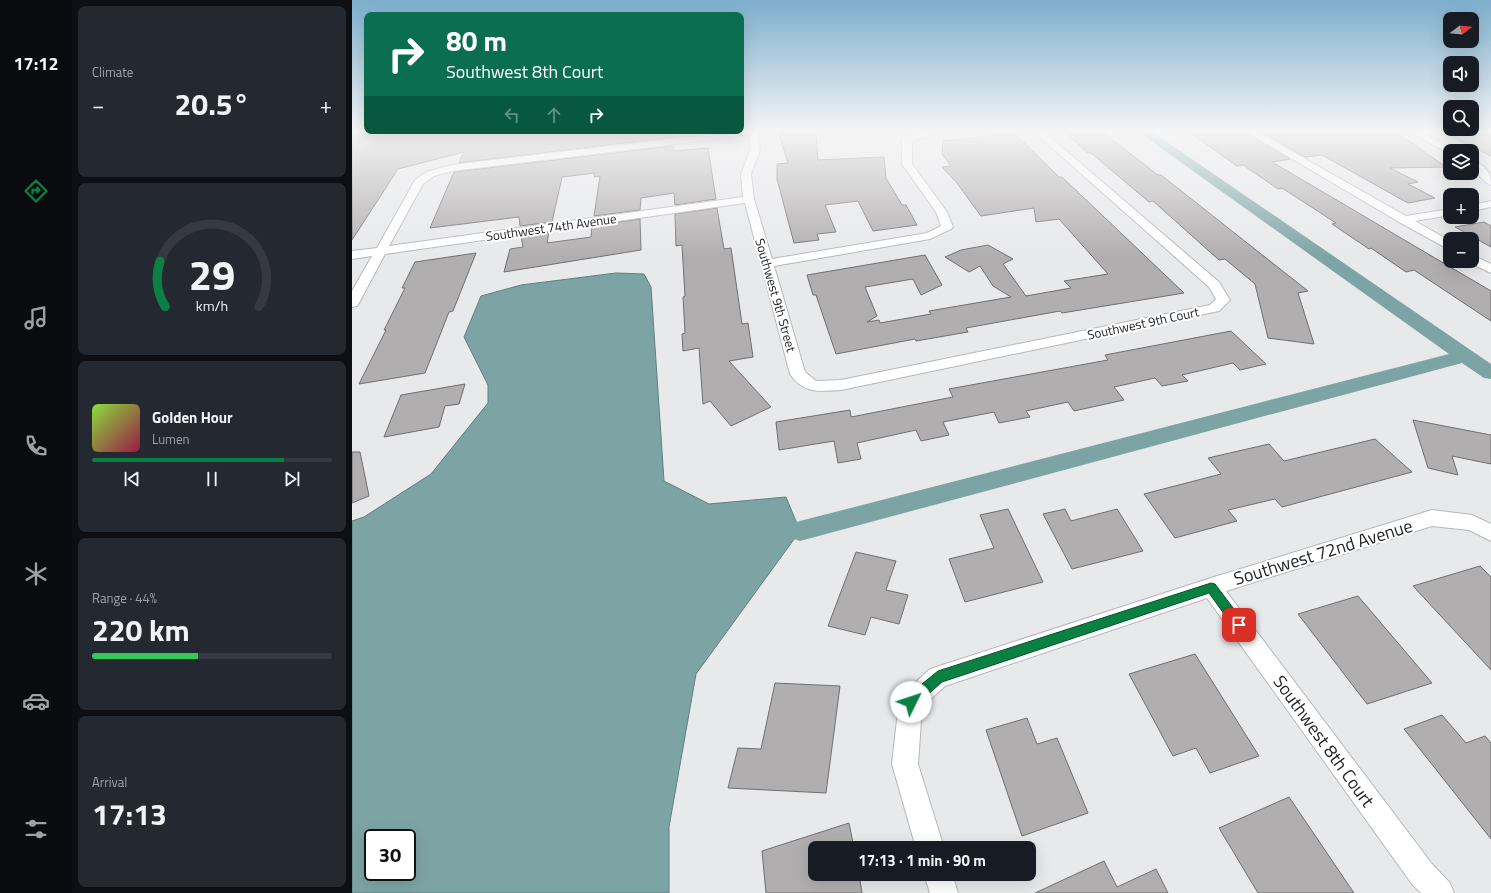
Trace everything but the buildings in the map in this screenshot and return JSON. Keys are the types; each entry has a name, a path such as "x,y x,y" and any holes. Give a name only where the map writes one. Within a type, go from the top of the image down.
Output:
{"street":[{"path":"352,303 419,182 430,174 435,173"},
{"name":"Southwest 9th Street","path":"746,173 750,199 798,374 812,386"},
{"path":"767,264 930,236 947,227 941,212 913,173"},
{"name":"Southwest 9th Court","path":"812,386 841,385 1214,308 1223,300 1214,285 1085,173"},
{"path":"1321,173 1443,242"},
{"path":"1483,173 1491,182"},
{"name":"Southwest 74th Avenue","path":"352,255 750,199"},
{"path":"1479,207 1491,204"},
{"path":"1403,220 1443,213"},
{"path":"1479,263 1491,269"},
{"name":"Southwest 72nd Avenue","path":"928,841 904,764 911,702 938,678 1211,588 1432,518 1472,523 1491,533"},
{"name":"Southwest 8th Court","path":"1211,588 1422,874 1440,893"},
{"path":"940,881 944,893"}],"water":[{"path":"616,273 644,274 651,287 664,481 709,504 786,497 800,531 696,674 669,827 669,893 352,893 352,521 364,517 431,474 488,403 488,385 464,337 481,296 521,285"}],"waterway":[{"path":"1203,173 1465,356"},
{"path":"800,531 1465,356"},
{"path":"1465,356 1491,373"}],"route":[{"path":"911,702 938,678 1211,588 1239,625"}]}
